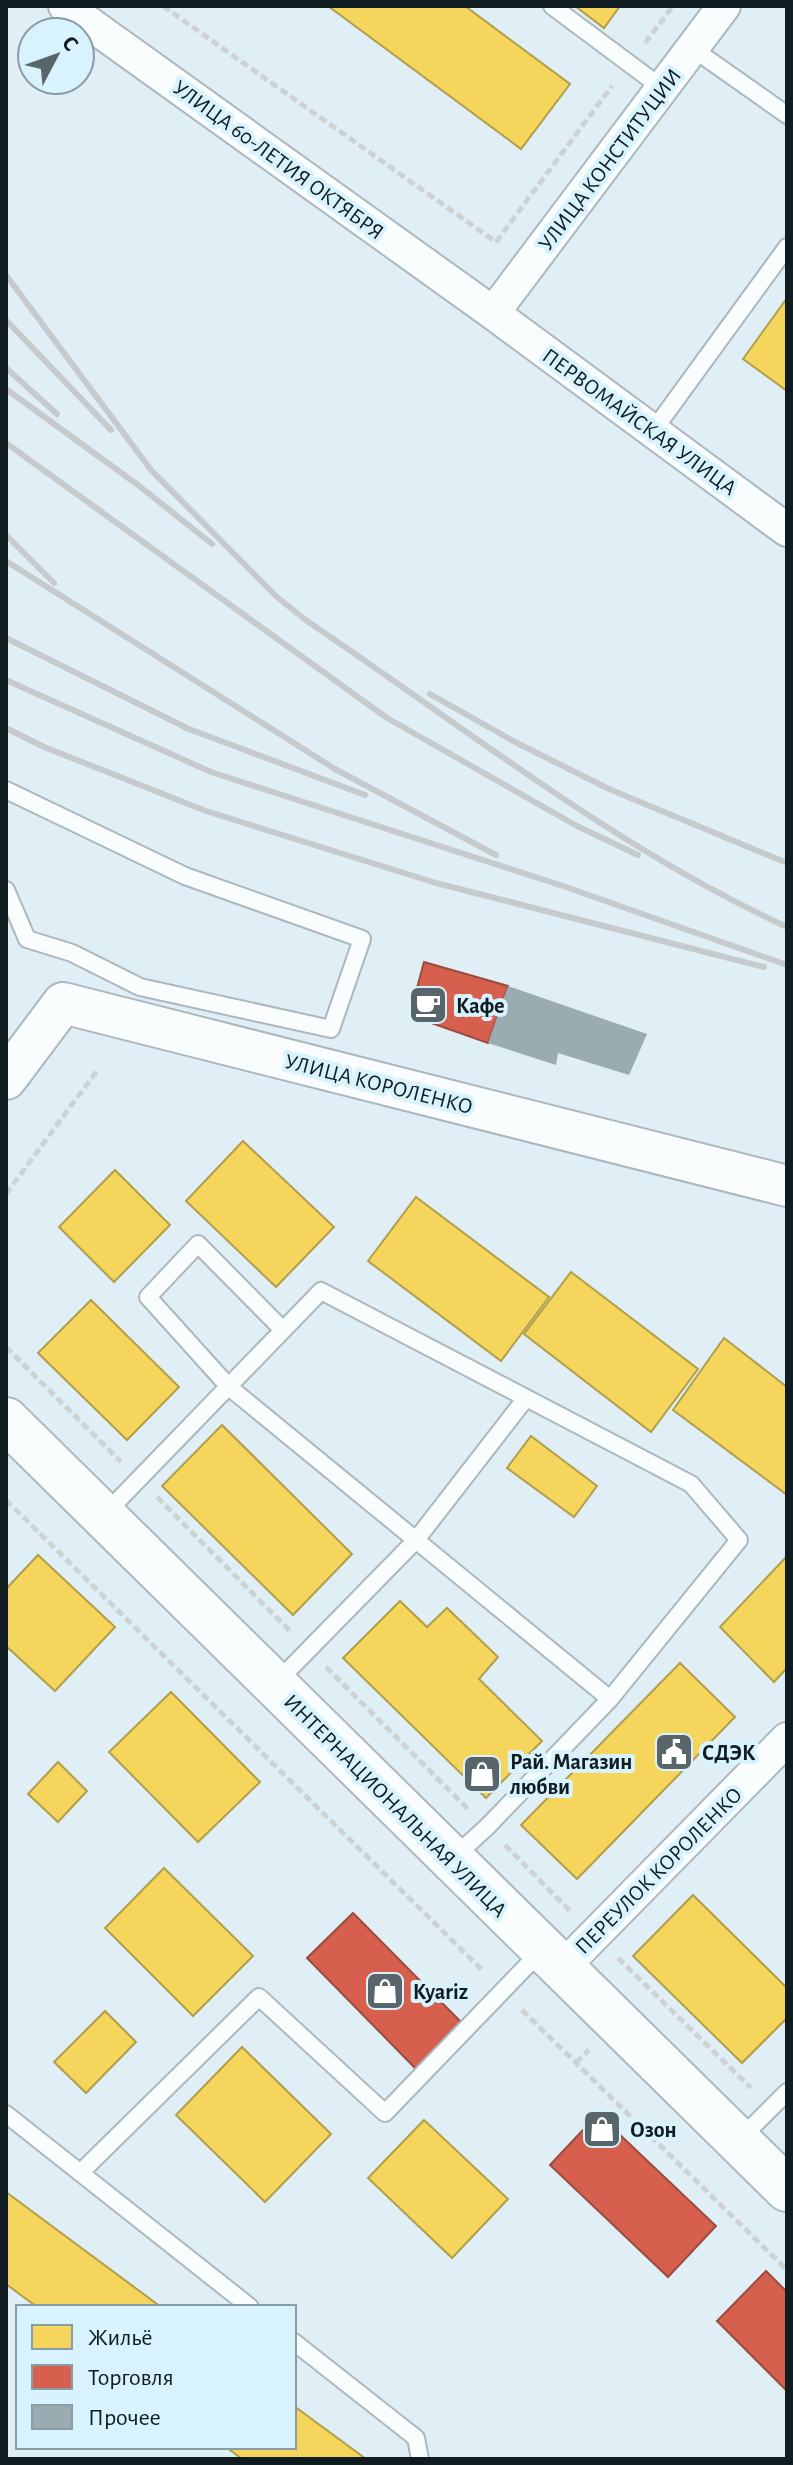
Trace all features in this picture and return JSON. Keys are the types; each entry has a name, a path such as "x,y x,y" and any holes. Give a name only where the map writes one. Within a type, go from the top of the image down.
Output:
{"main road":[{"name":"ИНТЕРНАЦИОНАЛЬНАЯ УЛИЦА","path":"6,1420 787,2189"}],"street":[{"name":"УЛИЦА 60-ЛЕТИЯ ОКТЯБРЯ","path":"65,6 493,313"},
{"name":"УЛИЦА КОНСТИТУЦИИ","path":"493,313 724,6"},
{"name":"ПЕРВОМАЙСКАЯ УЛИЦА","path":"493,313 787,530"},
{"name":"УЛИЦА КОРОЛЕНКО","path":"6,1079 63,1003 787,1186"},
{"name":"ПЕРЕУЛОК КОРОЛЕНКО","path":"552,1958 594,1935 787,1739"}],"lane":[{"path":"552,6 662,88"},
{"path":"692,48 787,115"},
{"path":"653,431 787,247"},
{"path":"6,790 185,876 362,939 331,1029 140,987 72,953 27,939 6,890"},
{"path":"283,1330 198,1244 148,1297 229,1387 610,1699"},
{"path":"103,1517 321,1291 691,1484 739,1540 610,1699 452,1860"},
{"path":"274,1685 416,1540 526,1398"},
{"path":"80,2173 259,1997 385,2113 502,1990 552,1958"},
{"path":"738,2141 787,2092"},
{"path":"6,2114 247,2305"},
{"path":"296,2344 416,2438 420,2459"}],"path":[{"path":"163,6 496,242"},
{"path":"629,64 673,6"},
{"path":"6,1194 99,1068"},
{"path":"6,1347 771,2108"},
{"path":"6,1500 787,2270"}],"building: Жильё":[{"path":"328,6 465,6 570,84 521,149"},
{"path":"575,6 620,6 604,28"},
{"path":"787,298 787,391 743,359"},
{"path":"243,1141 334,1227 276,1287 186,1201"},
{"path":"115,1170 170,1225 114,1282 59,1227"},
{"path":"416,1197 549,1297 501,1361 368,1261"},
{"path":"571,1272 698,1369 651,1432 524,1334"},
{"path":"91,1300 179,1387 127,1440 38,1353"},
{"path":"724,1338 787,1387 787,1495 673,1410"},
{"path":"222,1425 352,1554 293,1615 162,1486"},
{"path":"531,1436 597,1486 574,1517 507,1468"},
{"path":"38,1555 115,1627 55,1691 6,1646 6,1589"},
{"path":"787,1556 787,1668 774,1682 720,1627"},
{"path":"400,1601 427,1627 447,1608 498,1657 479,1679 542,1741 486,1798 343,1658"},
{"path":"680,1663 735,1717 577,1879 521,1825"},
{"path":"171,1692 260,1782 198,1842 109,1752"},
{"path":"58,1762 87,1791 58,1822 28,1794"},
{"path":"164,1868 253,1956 193,2016 105,1928"},
{"path":"693,1895 787,1988 787,2018 742,2063 633,1956"},
{"path":"105,2011 136,2042 86,2093 54,2062"},
{"path":"242,2047 331,2134 265,2202 176,2115"},
{"path":"424,2120 508,2199 452,2258 368,2178"},
{"path":"6,2192 158,2305 34,2305 6,2284"},
{"path":"296,2407 366,2459 242,2459 229,2449 296,2449"}],"building: Торговля":[{"path":"424,962 508,986 488,1043 431,1023 414,999"},
{"name":"Kyariz","path":"353,1913 463,2024 417,2070 307,1958"},
{"path":"598,2114 716,2226 668,2277 550,2165"},
{"path":"766,2271 787,2292 787,2391 717,2321"}],"building: Прочее":[{"path":"508,986 647,1034 629,1075 558,1053 556,1065 488,1043"}],"railway":[{"path":"6,275 151,470 277,597 307,621 601,823 661,861 787,927"},
{"path":"6,320 111,430"},
{"path":"6,368 57,414"},
{"path":"6,389 138,485 212,544"},
{"path":"6,443 387,718 577,826 638,855"},
{"path":"6,535 54,583"},
{"path":"6,561 335,769 496,855"},
{"path":"6,638 189,729 365,795"},
{"path":"6,680 211,772 563,886 787,965"},
{"path":"430,694 515,742 609,789 787,863"},
{"path":"6,728 44,747 206,811 436,883 764,967"}],"place":[{"name":"Кафе","path":"428,1005"},
{"name":"СДЭК","path":"674,1752"},
{"name":"Рай. Магазин любви","path":"482,1774"},
{"name":"Kyariz","path":"385,1991"},
{"name":"Озон","path":"602,2129"}]}
